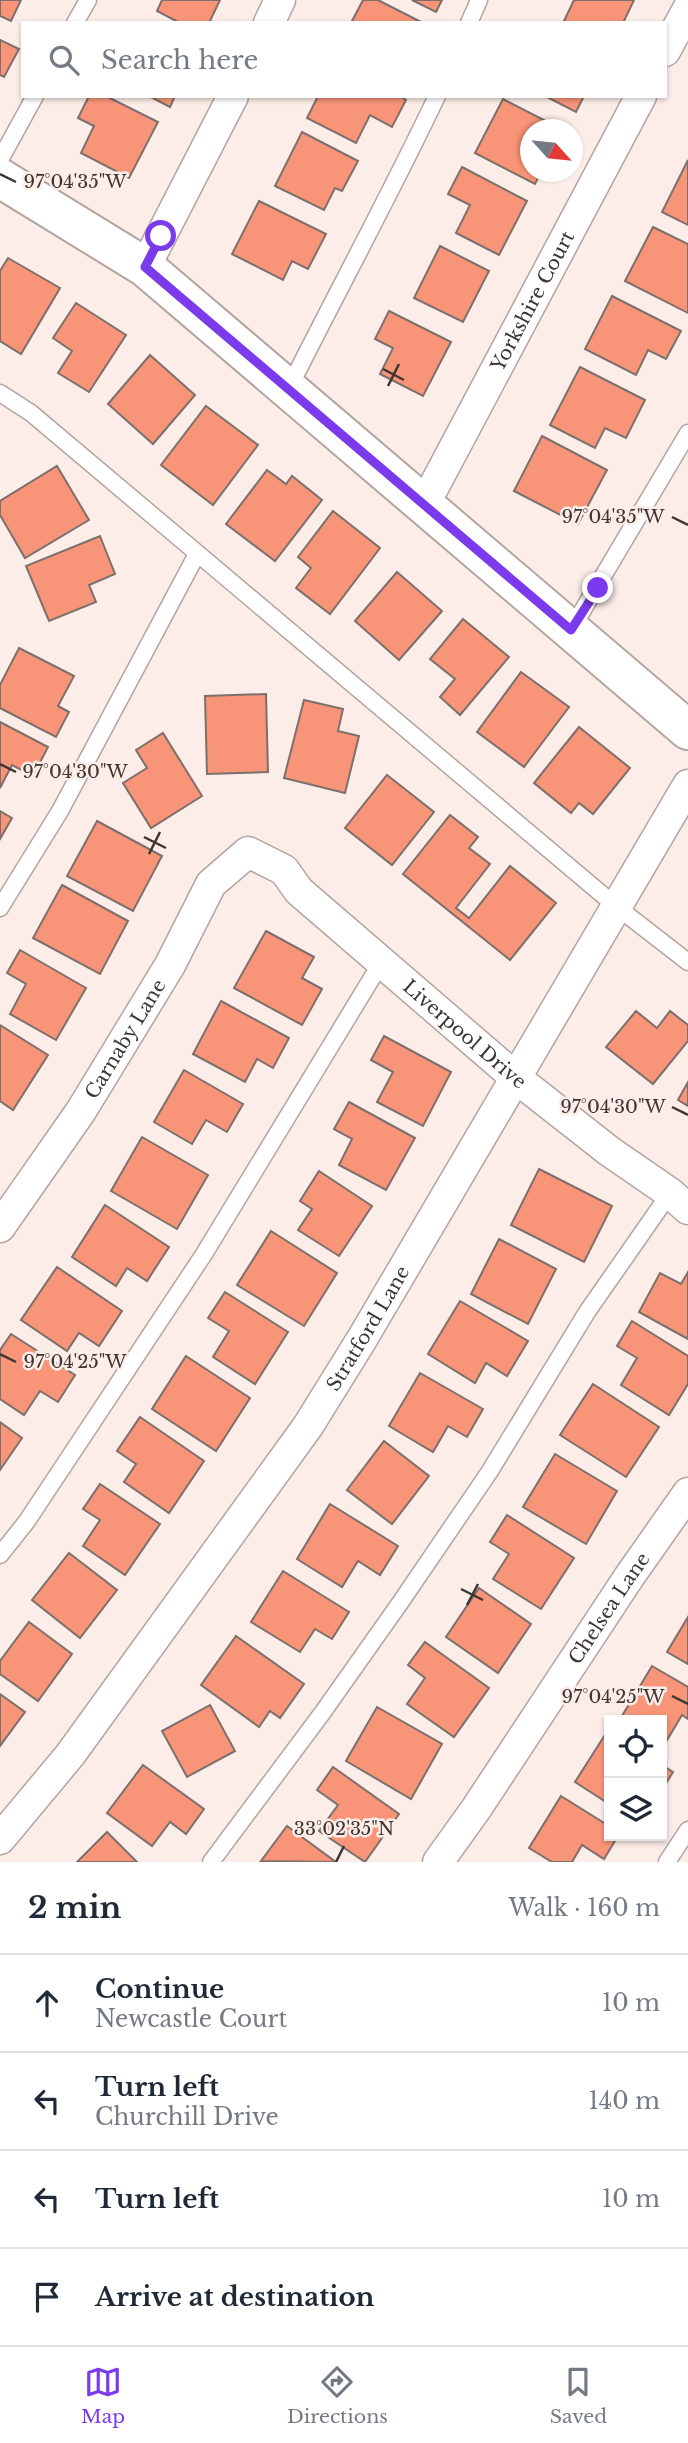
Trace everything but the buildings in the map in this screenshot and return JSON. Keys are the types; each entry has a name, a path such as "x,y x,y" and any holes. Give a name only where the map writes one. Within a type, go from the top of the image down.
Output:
{"street":[{"path":"270,21 280,0"},
{"path":"667,47 688,9"},
{"path":"145,267 232,98"},
{"name":"Yorkshire Court","path":"424,505 640,98"},
{"path":"0,178 145,267 688,730"},
{"name":"Stratford Lane","path":"0,1839 70,1755 308,1426 688,785"},
{"name":"Liverpool Drive","path":"248,852 284,870 299,891 516,1078 609,1151 679,1201"},
{"name":"Carnaby Lane","path":"0,1227 94,1088 170,965 211,884 248,852"},
{"name":"Chelsea Lane","path":"438,1862 688,1493"}],"lane":[{"path":"76,21 88,0"},
{"path":"470,21 479,0"},
{"path":"0,160 34,98"},
{"path":"288,390 343,278 405,165 436,98"},
{"path":"0,393 31,413 617,907 688,962"},
{"path":"571,630 688,433"},
{"path":"0,908 60,810 197,554"},
{"path":"0,1555 27,1521 196,1265 381,963"},
{"path":"211,1862 400,1603 490,1471 587,1311 679,1201"},
{"path":"667,1862 688,1830"}],"route":[{"path":"161,236 145,267 571,630 598,588"}]}
